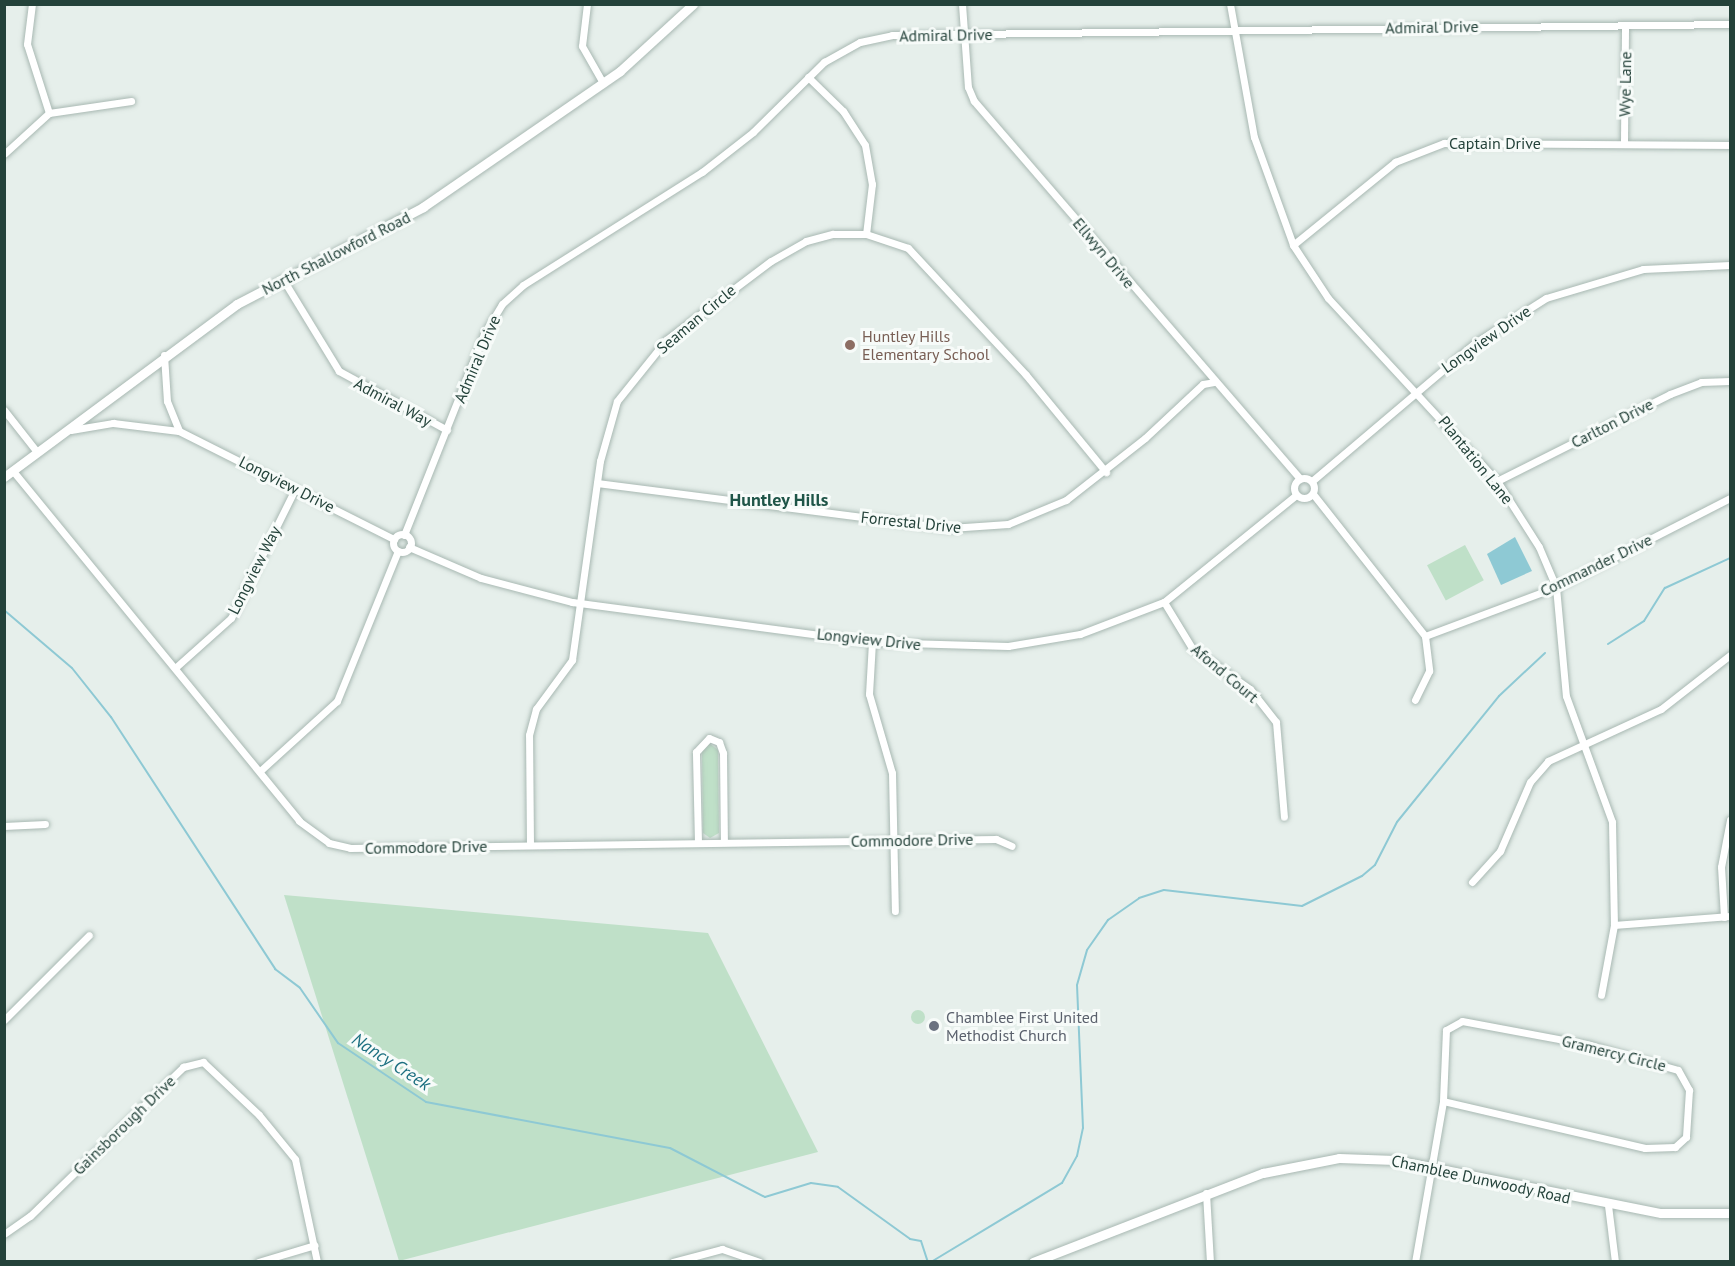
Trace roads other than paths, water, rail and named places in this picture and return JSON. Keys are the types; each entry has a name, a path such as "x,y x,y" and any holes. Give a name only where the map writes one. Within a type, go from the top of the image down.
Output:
{"street":[{"path":"32,4 27,44 49,113"},
{"path":"587,4 582,46 603,83"},
{"name":"North Shallowford Road","path":"9,474 164,355 237,304 394,225 603,83 693,4"},
{"name":"Ellwyn Drive","path":"962,4 968,87 974,101 1300,479"},
{"name":"Plantation Lane","path":"1230,4 1254,137 1293,244 1328,298 1418,391 1497,481 1539,547 1556,587 1566,696 1612,822 1614,925 1601,995"},
{"name":"Admiral Drive","path":"404,535 484,334 512,294 702,172 753,132 808,77 860,42 892,35 1731,24"},
{"name":"Wye Lane","path":"1624,143 1625,26"},
{"path":"808,77 843,111 865,145 872,184 866,234"},
{"path":"4,154 49,113 131,101"},
{"name":"Captain Drive","path":"1293,244 1395,162 1444,143 1731,145"},
{"name":"Seaman Circle","path":"530,845 530,727 542,701 568,670 581,603 597,483 617,402 666,340 719,296 793,248 823,235 866,234 894,242 927,264 1106,472"},
{"name":"Longview Drive","path":"1312,481 1475,343 1546,298 1643,269 1731,265"},
{"name":"Admiral Way","path":"284,281 339,371 447,430"},
{"path":"164,355 166,401 179,430"},
{"name":"Carlton Drive","path":"1497,481 1670,394 1701,382 1731,381"},
{"name":"Forrestal Drive","path":"597,483 950,528 1027,520 1106,472 1203,384 1214,382"},
{"path":"4,410 37,452"},
{"name":"Longview Drive","path":"66,431 113,423 179,430 394,539"},
{"name":"Commodore Drive","path":"9,474 312,833 344,847 996,839 1012,846"},
{"path":"1313,494 1304,499 1296,495 1300,479 1312,481 1313,494 1425,636 1429,671 1415,700"},
{"name":"Longview Way","path":"175,668 231,618 296,489"},
{"name":"Longview Drive","path":"409,547 481,578 581,603 872,642 967,646 1046,641 1164,602 1296,495"},
{"name":"Commander Drive","path":"1425,636 1556,587 1731,498"},
{"path":"260,771 337,701 398,551 394,539 404,535 409,547 398,551"},
{"name":"Afond Court","path":"1164,602 1192,648 1250,689 1276,722 1284,817"},
{"path":"872,642 869,694 891,763 895,911"},
{"path":"1472,882 1500,851 1538,771 1564,750 1585,744 1661,708 1731,655"},
{"path":"698,843 696,752 709,738 719,742 723,753 724,842"},
{"path":"1614,925 1727,917 1720,867 1731,820"},
{"path":"4,826 45,824"},
{"path":"4,1020 89,935"},
{"name":"Gramercy Circle","path":"1415,1262 1428,1168 1443,1101 1444,1038 1448,1022 1471,1021 1590,1045 1648,1058 1686,1072 1692,1112 1683,1144 1669,1148 1645,1148 1443,1101"},
{"name":"Gainsborough Drive","path":"4,1234 30,1216 183,1067 203,1062 260,1115 295,1159 317,1262"},
{"name":"Chamblee Dunwoody Road","path":"1032,1262 1206,1193 1290,1164 1339,1158 1395,1160 1608,1205 1661,1213 1731,1213"},
{"path":"1206,1193 1210,1262"},
{"path":"1608,1205 1615,1262"},
{"path":"258,1262 315,1245"},
{"path":"673,1262 722,1249 760,1262"}],"water":[{"path":"1515,537 1532,571 1501,585 1487,554"}],"waterway":[{"path":"1608,644 1644,621 1665,588 1730,558"},
{"name":"Nancy Creek","path":"4,610 72,668 111,717 275,969 300,988 338,1043 426,1102 670,1148 765,1197 811,1183 838,1187 910,1239 921,1241 928,1262"},
{"path":"931,1262 1062,1183 1077,1156 1083,1128 1077,985 1087,950 1108,920 1139,898 1164,890 1302,906 1362,876 1375,865 1397,822 1499,696 1545,653"}],"place":[{"name":"Huntley Hills Elementary School","path":"850,345"},
{"name":"Chamblee First United Methodist Church","path":"934,1026"}],"district":[{"name":"Huntley Hills","path":"779,500"}]}
